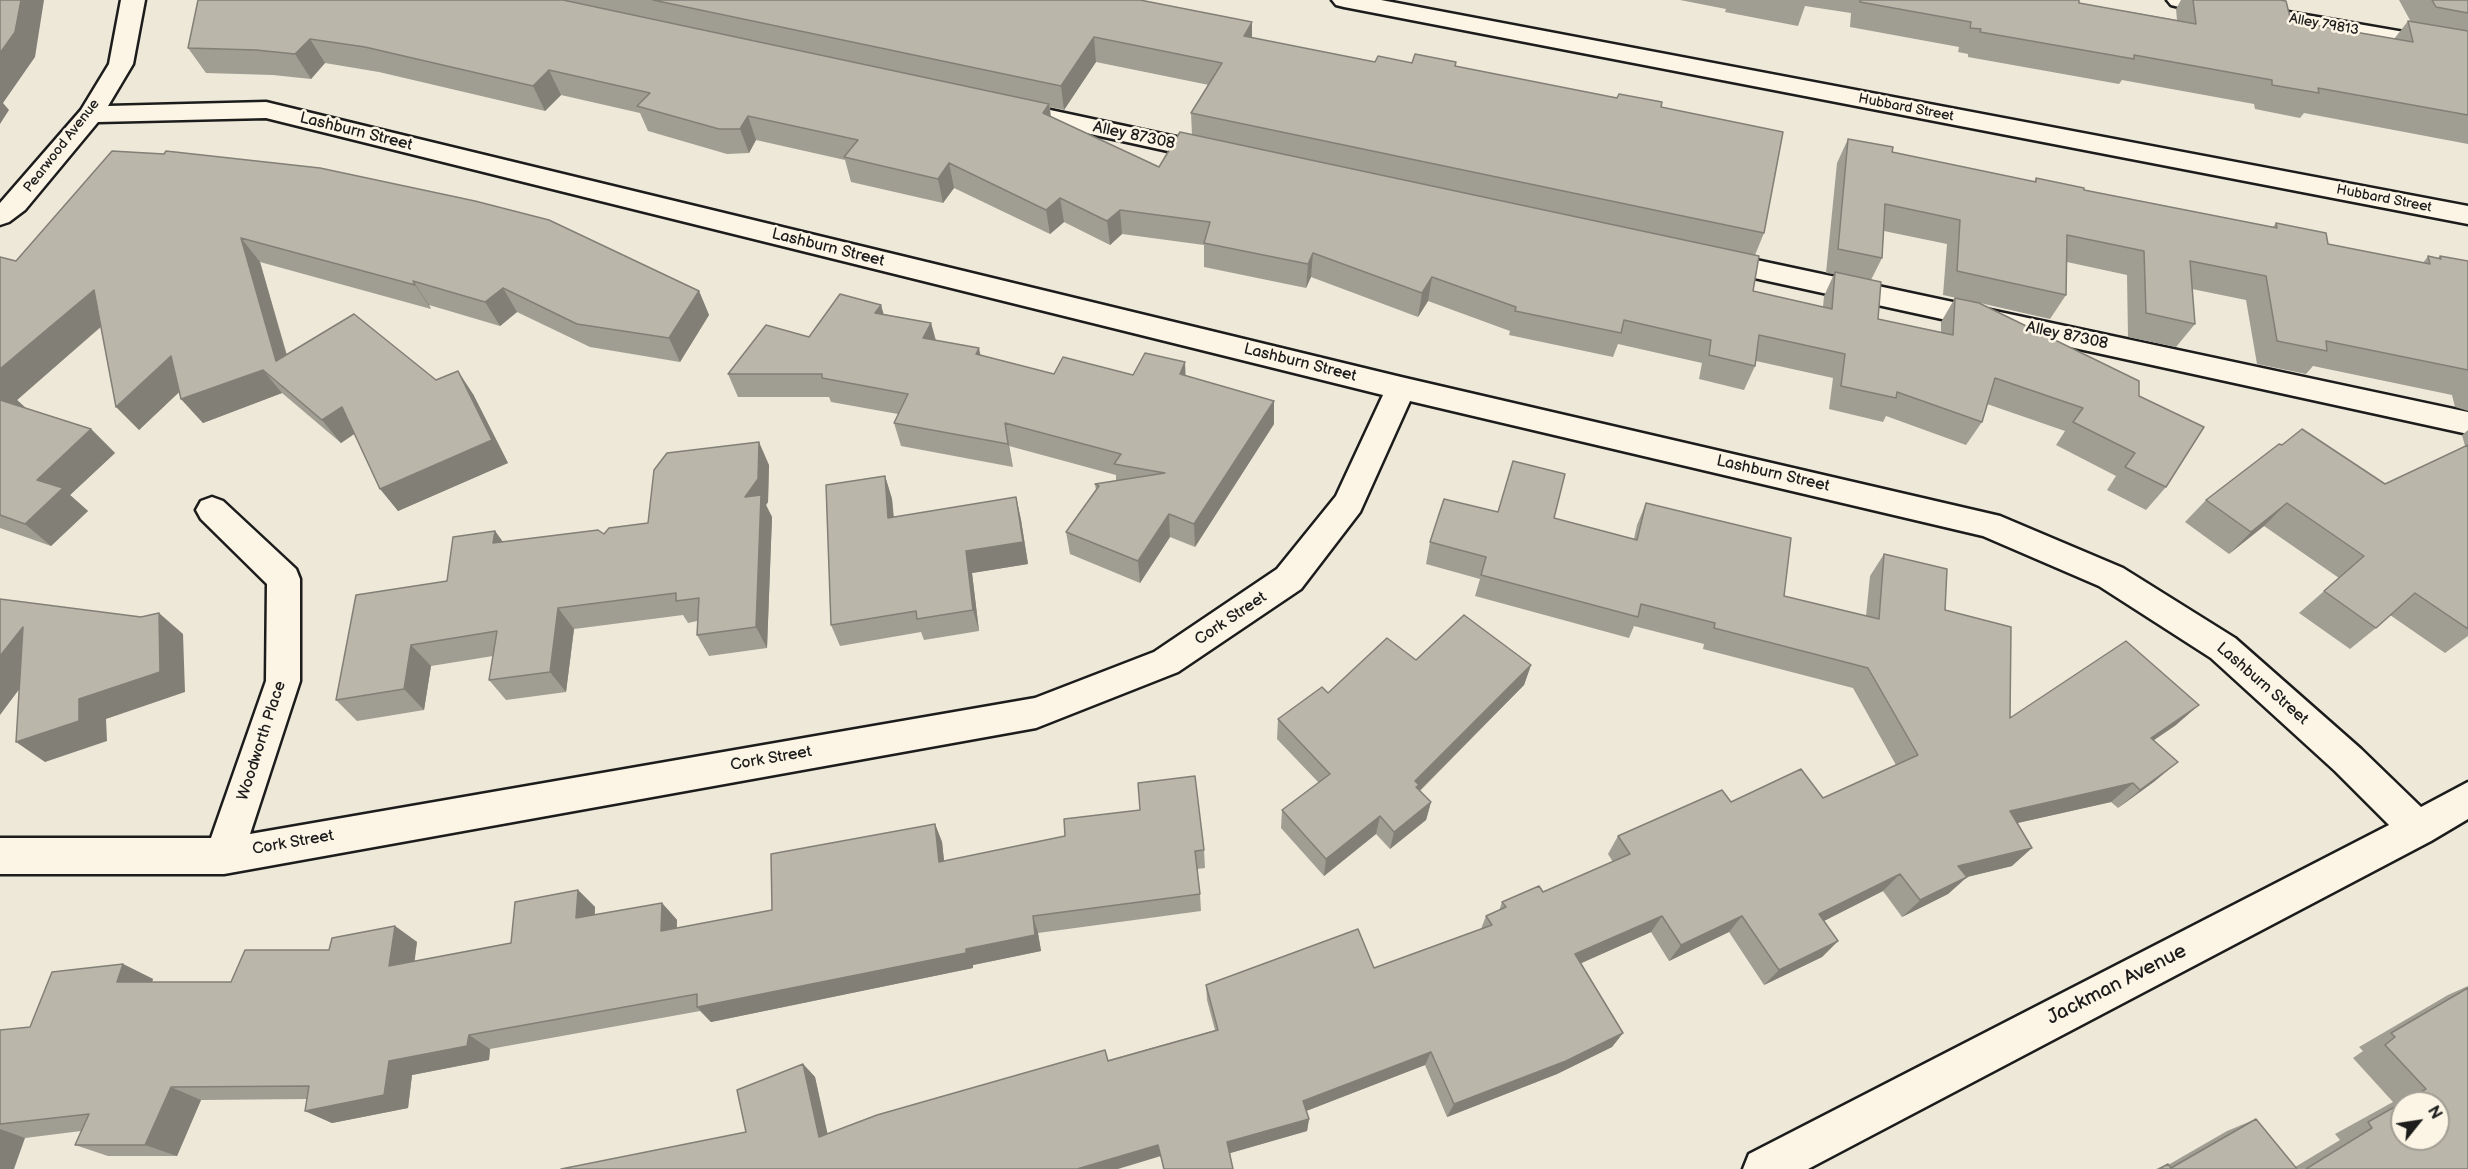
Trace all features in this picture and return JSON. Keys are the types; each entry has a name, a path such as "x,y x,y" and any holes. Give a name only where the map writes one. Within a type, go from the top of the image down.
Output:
{"street":[{"name":"Pearwood Avenue","path":"0,216 16,204 92,114 121,64 133,0"},
{"name":"Hubbard Street","path":"1344,0 2468,215"},
{"name":"Alley 79813","path":"2179,0 2468,50"},
{"name":"Alley 87308","path":"995,106 1240,159"},
{"name":"Lashburn Street","path":"92,114 266,110 1401,388 1989,525 2100,573 2223,648 2348,760 2418,829"},
{"name":"Alley 87308","path":"1685,254 2468,423"},
{"name":"Cork Street","path":"0,856 224,856 1036,713 1166,662 1289,579 1349,503 1401,388"},
{"name":"Woodworth Place","path":"212,510 284,579 283,681 224,856"},
{"name":"Jackman Avenue","path":"1764,1169 2418,829 2468,799"}],"building":[{"path":"0,0 21,0 15,32 0,53"},
{"path":"198,0 563,0 1049,104 1043,113 1159,167 1180,132 1759,256 1753,291 1832,309 1835,272 1881,282 1878,319 1953,335 1955,298 1979,303 2139,381 2139,396 2204,427 2166,487 2125,467 2135,453 2073,422 2083,408 1995,378 1982,422 1897,392 1896,398 1841,386 1845,354 1759,335 1755,366 1709,355 1711,340 1624,320 1621,333 1515,311 1516,307 1432,277 1422,293 1313,253 1308,264 1204,243 1210,222 1120,210 1107,221 1060,198 1046,210 949,163 938,179 844,157 858,140 748,116 740,129 719,129 637,106 650,93 549,70 533,86 365,47 310,39 295,54 256,50 188,48"},
{"path":"653,0 1140,0 1252,22 1244,36 1375,62 1378,56 1412,63 1415,54 1456,62 1455,66 1617,98 1619,94 1662,102 1661,107 1783,132 1764,233 1191,113 1222,63 1094,37 1061,86"},
{"path":"1860,0 2079,0 2079,3 2196,24 2193,0 2280,0 2286,1 2291,21 2413,42 2408,21 2468,31 2468,115 2318,88 2319,93 2272,85 2272,80 2134,55 2134,59 1980,32 1981,29 1970,28 1971,22 1860,2"},
{"path":"2432,0 2468,0 2468,13 2436,7"},
{"path":"1848,139 1893,147 1892,152 2036,182 2036,178 2084,188 2084,190 2277,228 2276,223 2326,233 2328,244 2430,264 2428,256 2468,261 2468,370 2326,341 2327,351 2277,341 2266,276 2190,261 2195,324 2146,313 2144,251 2067,235 2066,295 1957,271 1960,220 1885,204 1882,258 1838,249"},
{"path":"112,151 164,154 166,151 320,168 475,201 549,220 699,291 669,338 577,324 503,288 485,302 413,281 415,285 241,238 276,361 354,314 436,380 458,371 492,440 380,489 342,407 322,420 263,370 181,399 171,356 116,407 94,290 0,369 0,257 16,261"},
{"path":"840,294 881,305 875,313 931,323 923,338 979,348 976,354 1054,374 1063,357 1133,375 1145,353 1185,362 1180,374 1274,401 1194,524 1169,514 1138,561 1066,532 1099,486 1095,484 1165,473 1114,464 1121,454 1005,423 1008,444 894,423 908,394 822,378 822,374 728,374 766,325 809,337"},
{"path":"0,400 91,429 37,480 63,488 25,524 0,515"},
{"path":"2302,429 2385,484 2468,445 2468,629 2415,593 2376,628 2324,591 2364,556 2287,503 2251,532 2206,500"},
{"path":"759,442 758,479 745,497 761,495 756,627 697,635 699,598 676,601 676,593 558,608 550,672 489,680 497,631 411,645 404,689 336,700 356,595 447,581 453,537 495,531 493,543 598,530 604,534 609,528 648,523 654,470 667,453"},
{"path":"1513,461 1565,474 1554,518 1637,540 1646,503 1791,538 1784,596 1879,619 1884,554 1947,569 1945,610 2011,627 2010,718 2126,641 2199,705 2151,738 2178,762 2140,790 2133,783 2010,811 2032,848 1958,866 1967,877 1920,900 1900,874 1819,914 1838,941 1779,970 1742,916 1681,945 1662,916 1575,954 1623,1033 1566,1061 1454,1104 1431,1052 1303,1101 1309,1119 1227,1142 1233,1169 1164,1169 1158,1145 1077,1169 561,1169 746,1132 737,1090 803,1064 819,1137 877,1115 1105,1050 1108,1061 1218,1030 1206,985 1358,929 1374,968 1492,925 1486,916 1506,907 1502,902 1539,886 1543,892 1630,854 1618,836 1722,790 1731,802 1801,769 1823,798 1918,755 1868,668 1714,628 1715,623 1641,604 1638,617 1481,575 1486,557 1430,542 1444,499 1498,512"},
{"path":"885,476 888,518 1016,497 1023,542 966,551 973,610 917,619 916,611 831,625 826,485"},
{"path":"0,599 141,617 159,613 160,672 79,699 79,721 16,742 23,627 0,656"},
{"path":"1464,615 1531,665 1415,781 1419,785 1416,787 1431,802 1394,832 1380,816 1326,859 1282,810 1330,774 1278,719 1322,687 1328,693 1387,638 1416,660"},
{"path":"1195,776 1204,850 1195,851 1200,894 1033,916 1035,935 966,949 966,953 697,1007 697,994 469,1035 467,1046 389,1061 384,1095 305,1111 309,1086 171,1087 145,1145 75,1145 89,1114 0,1124 0,1030 30,1027 52,972 123,964 117,982 231,982 245,950 329,950 332,938 395,926 389,966 511,943 515,902 578,890 576,918 662,903 661,931 772,910 771,854 935,824 939,862 1065,836 1064,819 1140,810 1138,783"},
{"path":"2468,988 2468,1169 2306,1169 2372,1128 2368,1122 2390,1109 2390,1151 2450,1151 2450,1091 2422,1091 2426,1089 2385,1045 2395,1037 2391,1033"},
{"path":"2256,1119 2297,1169 2159,1169 2168,1164 2171,1168"}]}
